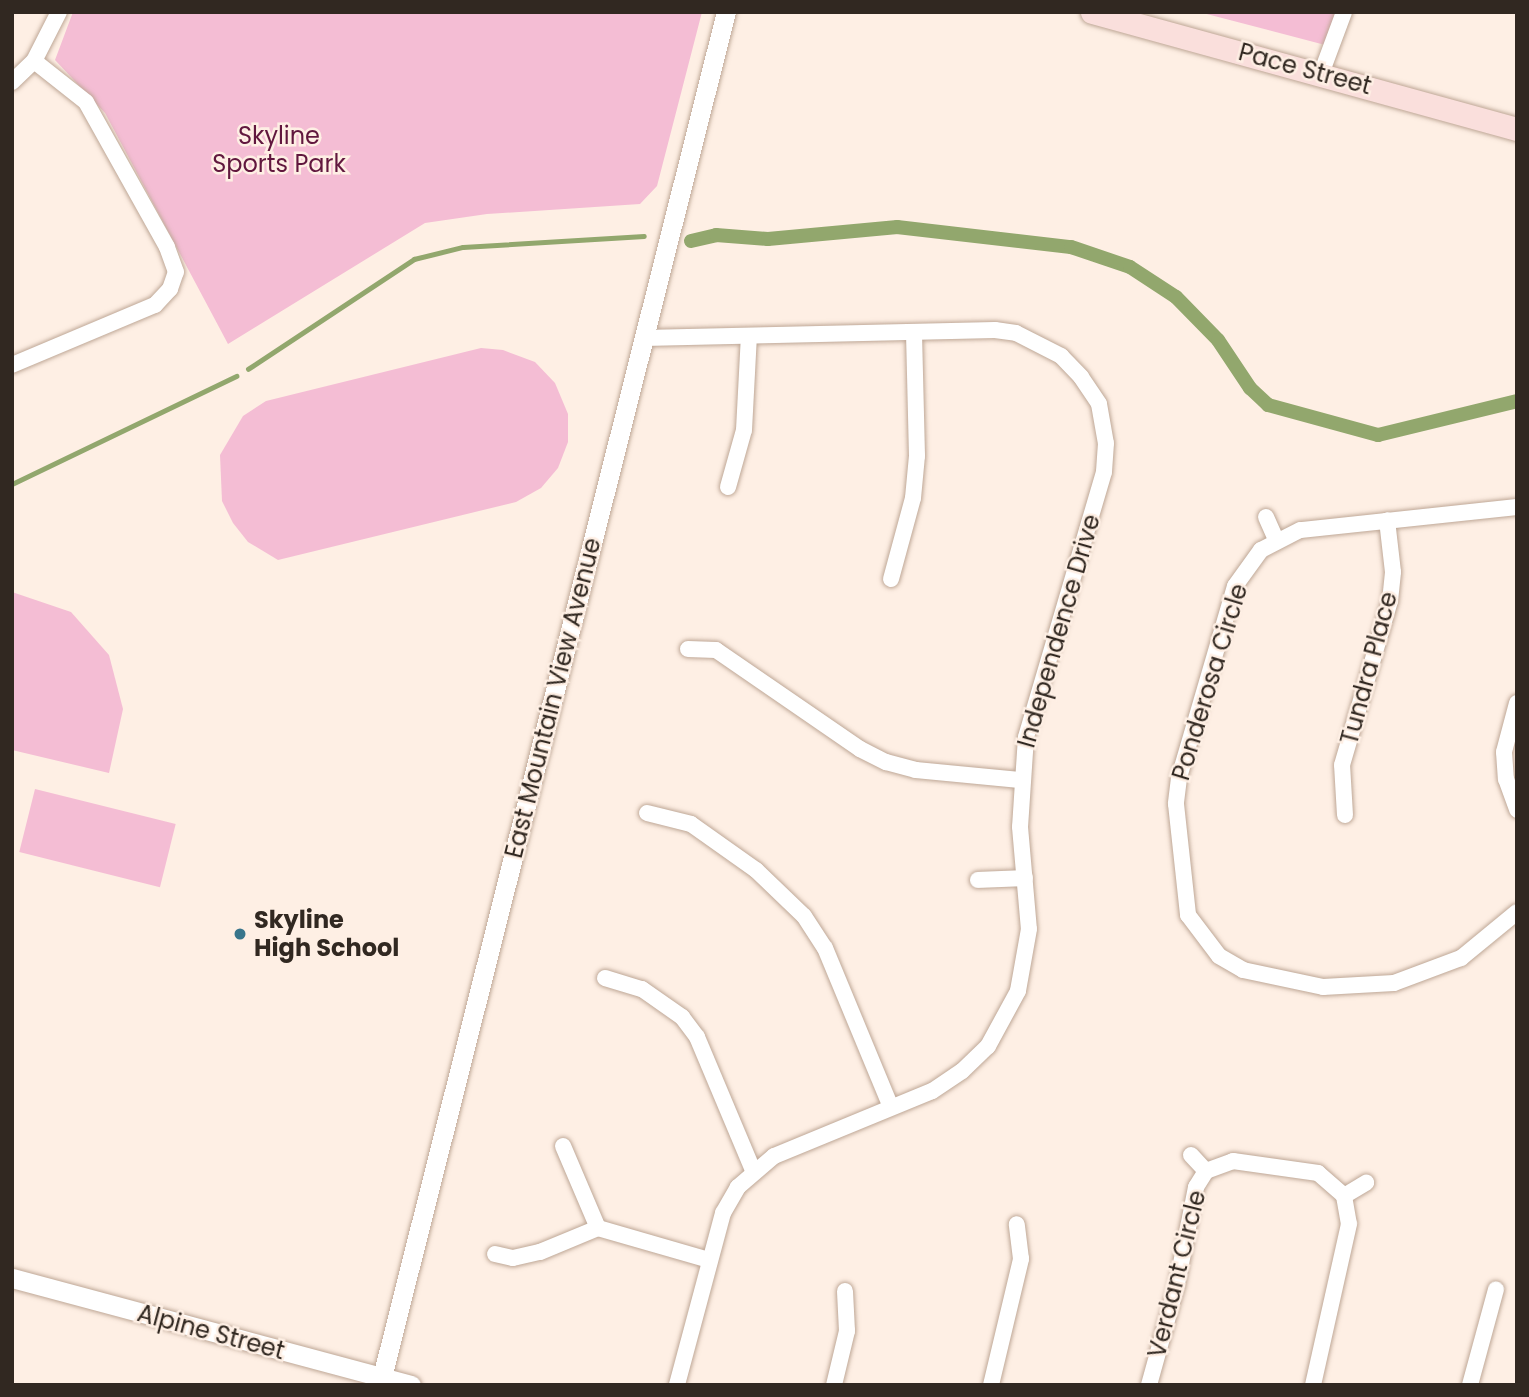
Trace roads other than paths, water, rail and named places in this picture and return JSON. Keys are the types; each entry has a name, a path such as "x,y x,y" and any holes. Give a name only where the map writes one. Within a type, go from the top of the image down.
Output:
{"main road":[{"name":"Pace Street","path":"1092,12 1517,129"}],"street":[{"path":"12,82 34,61 59,12"},
{"name":"East Mountain View Avenue","path":"381,1381 726,12"},
{"path":"1321,74 1344,12"},
{"path":"12,365 155,305 170,289 176,272 167,247 86,102 34,61"},
{"name":"Independence Drive","path":"644,338 995,330 1037,341 1061,356 1099,404 1106,443 1104,472 1032,713 1020,780 1027,956 1003,1023 962,1071 932,1091 774,1156 753,1170 723,1213 677,1385"},
{"path":"891,579 913,498 917,456 914,332"},
{"path":"728,487 744,430 749,336"},
{"path":"1099,404 1115,398"},
{"name":"Ponderosa Circle","path":"1517,507 1300,530 1276,539 1248,564 1235,586 1179,778 1176,804 1188,915 1202,938 1243,970 1323,988 1364,988 1424,975 1461,958 1517,912"},
{"path":"1266,517 1276,539"},
{"name":"Tundra Place","path":"1345,815 1342,765 1390,601 1393,572 1387,520"},
{"path":"688,649 716,650 860,749 886,762 916,770 1020,780"},
{"path":"1517,703 1504,752 1506,779 1517,810"},
{"path":"647,813 691,824 764,876 804,916 825,948 891,1107"},
{"path":"978,880 1025,878"},
{"path":"605,978 642,989 682,1017 697,1037 753,1170"},
{"path":"563,1146 598,1228"},
{"path":"1191,1155 1206,1171"},
{"name":"Verdant Circle","path":"1149,1385 1178,1284 1196,1187 1206,1171 1233,1161 1318,1173 1344,1196"},
{"path":"1312,1385 1349,1224 1344,1196 1366,1184"},
{"path":"991,1385 1021,1259 1017,1224"},
{"path":"495,1254 513,1258 531,1254 598,1228 709,1260"},
{"name":"Alpine Street","path":"12,1278 381,1381 411,1385"},
{"path":"1470,1385 1496,1289"},
{"path":"834,1385 847,1331 845,1291"}],"waterway":[{"path":"691,241 716,235 768,239 897,227 1071,247 1130,267 1176,297 1218,340 1250,388 1268,405 1378,435 1517,401"},
{"path":"248,369 414,259 463,247 644,236"},
{"path":"12,484 236,376"}],"place":[{"name":"Skyline High School","path":"240,934"}],"park label":[{"name":"Skyline Sports Park","path":"279,150"}]}
